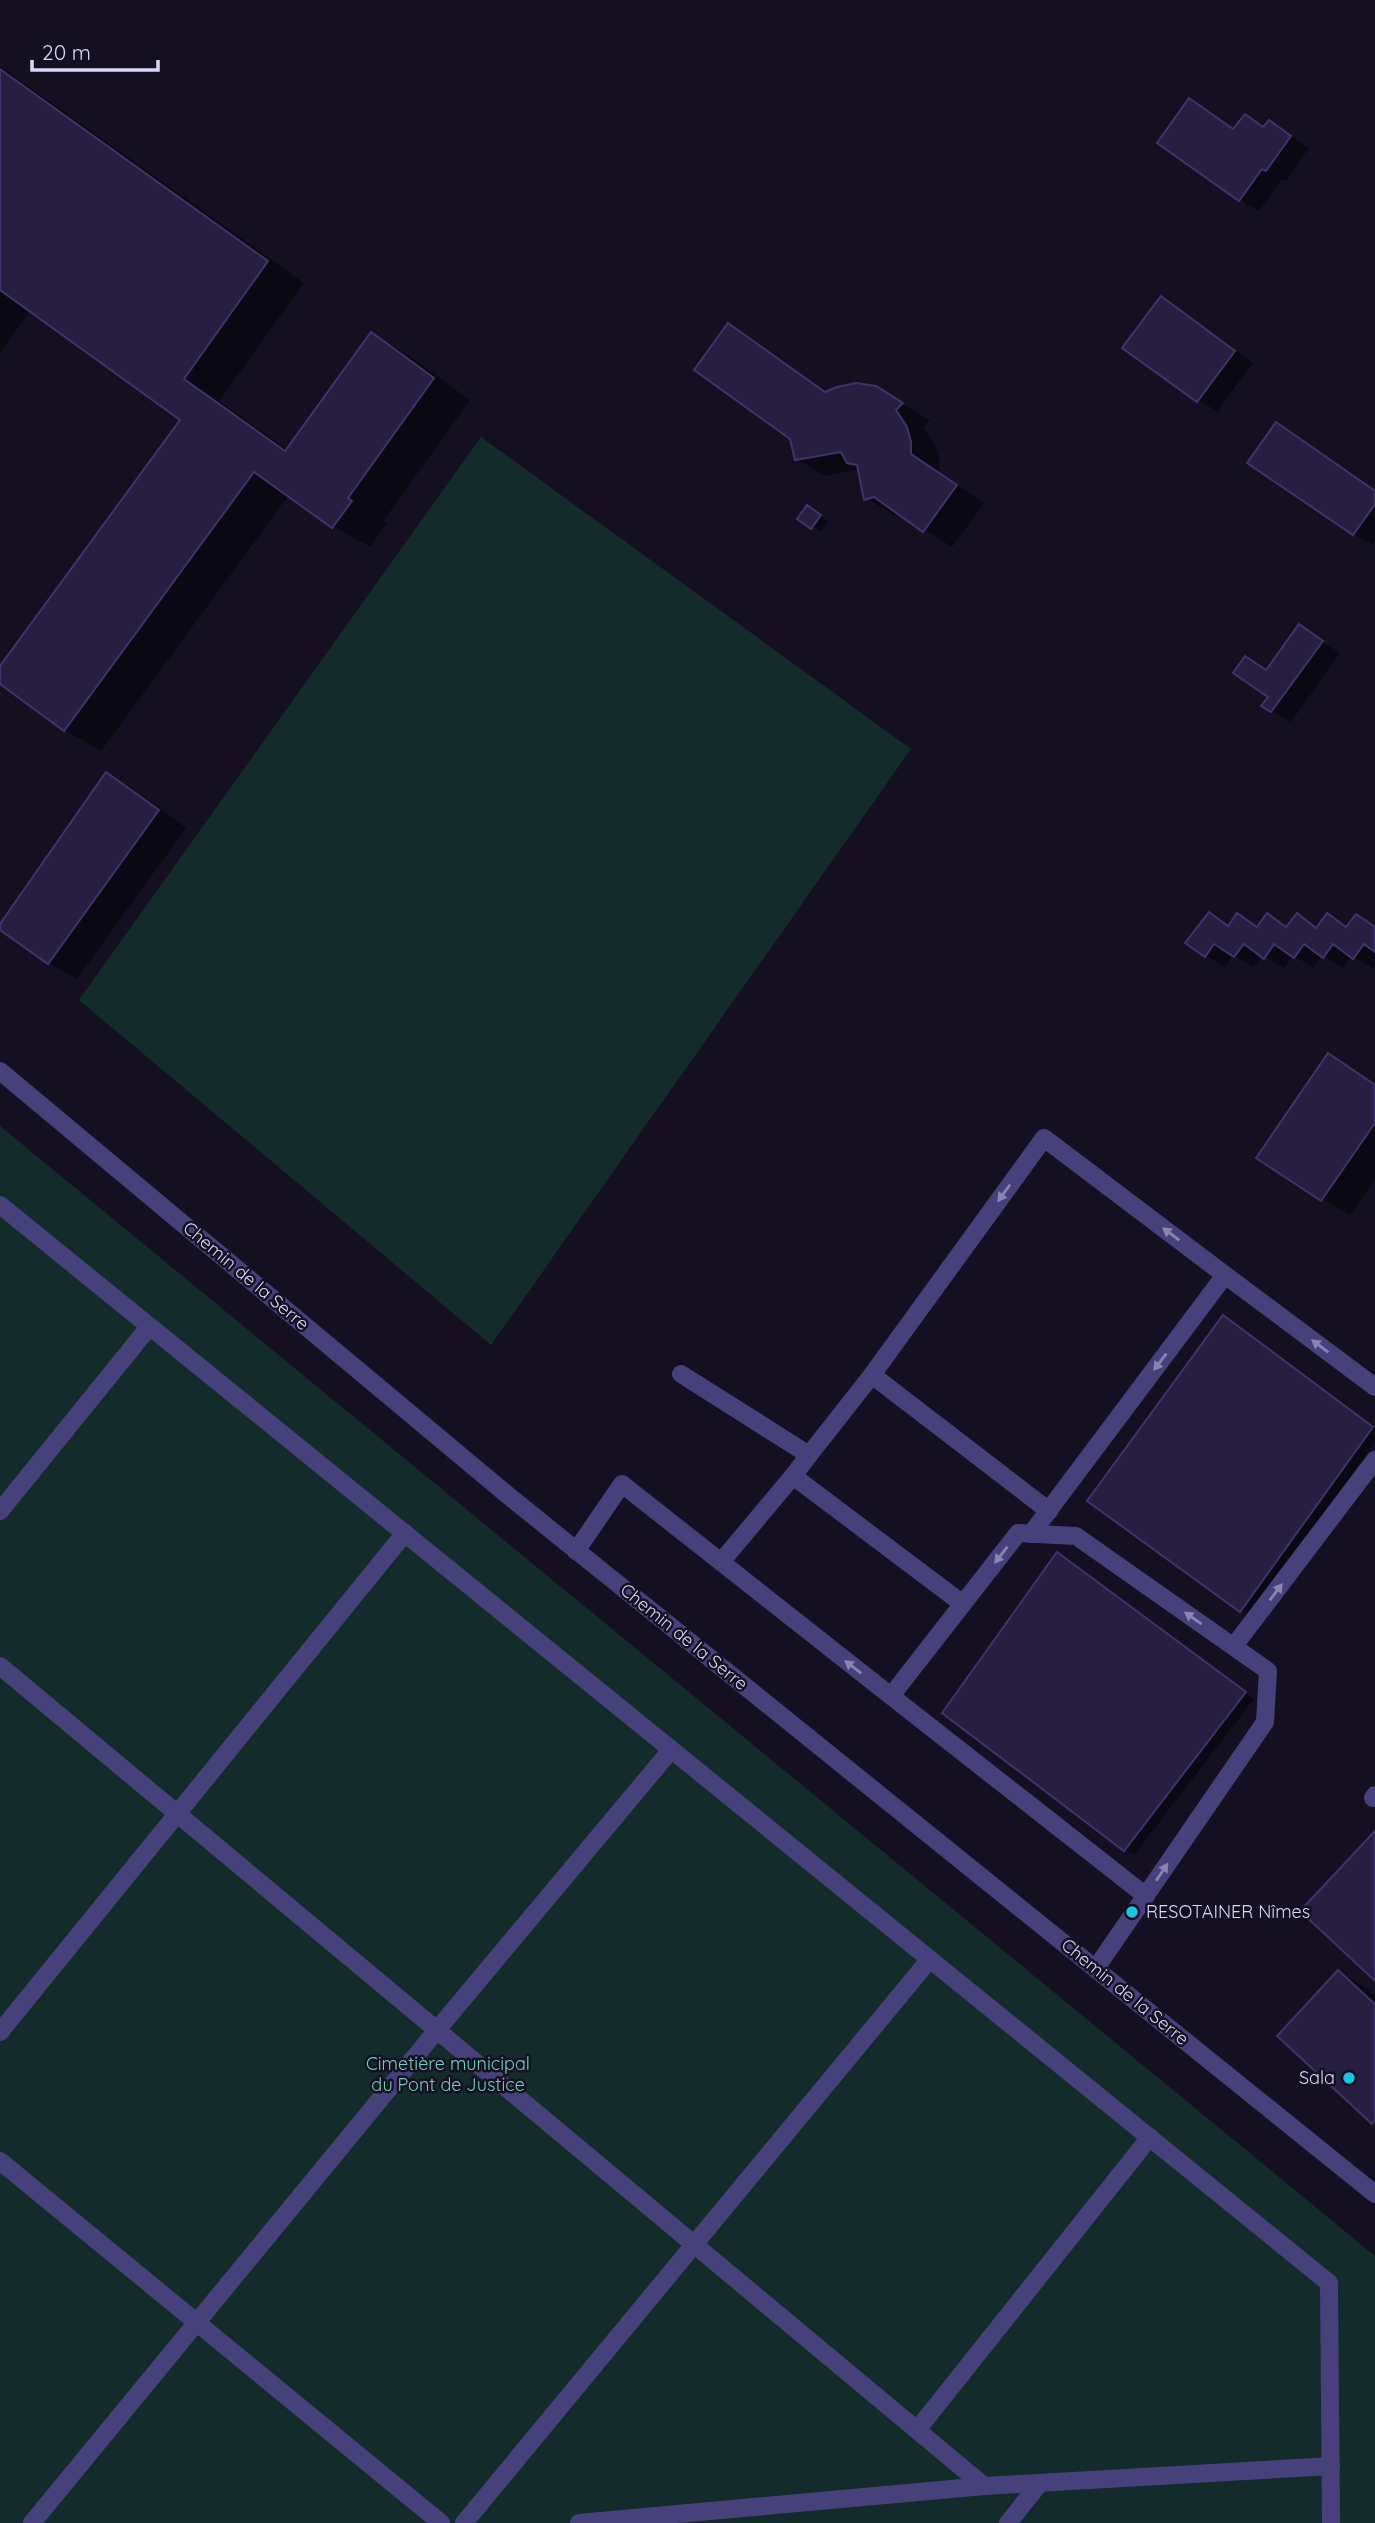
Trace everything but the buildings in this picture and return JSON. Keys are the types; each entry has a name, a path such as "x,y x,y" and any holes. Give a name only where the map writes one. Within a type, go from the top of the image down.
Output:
{"street":[{"name":"Chemin de la Serre","path":"0,1071 576,1551 1375,2194"},
{"path":"721,1562 872,1375 1044,1138 1375,1387"},
{"path":"0,1205 1329,2283 1331,2523"},
{"path":"1031,1534 1225,1275"},
{"path":"0,1510 149,1326"},
{"path":"681,1374 809,1455"},
{"path":"872,1375 1049,1511"},
{"path":"1234,1646 1375,1461"},
{"path":"793,1476 963,1604"},
{"path":"576,1551 622,1484 1146,1896"},
{"path":"891,1696 1018,1533 1076,1536 1268,1671 1265,1721 1096,1968"},
{"path":"0,2032 405,1534"},
{"path":"0,1665 984,2486"},
{"path":"32,2523 671,1750"},
{"path":"464,2523 930,1959"},
{"path":"917,2430 1150,2137"},
{"path":"0,2161 441,2523"},
{"path":"579,2523 984,2486 1331,2466"},
{"path":"1008,2523 1040,2483"}],"green space":[{"path":"481,437 911,749 491,1345 79,1000"},
{"name":"Cimetière municipal du Pont de Justice","path":"0,1126 1375,2256 1375,2523 0,2523"}],"place":[{"name":"RESOTAINER Nîmes","path":"1132,1912"},
{"name":"Sala","path":"1349,2078"}]}
